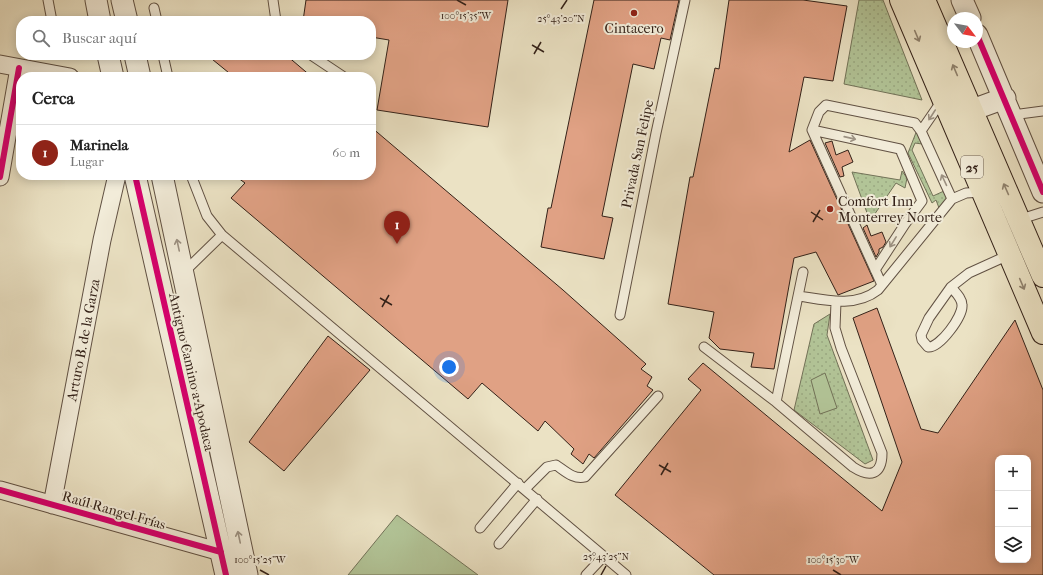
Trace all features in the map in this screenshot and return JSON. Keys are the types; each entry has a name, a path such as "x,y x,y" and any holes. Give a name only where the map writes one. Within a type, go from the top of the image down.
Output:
{"main road":[{"name":"25","path":"901,0 983,192 1008,222 1025,251 1043,276"},
{"name":"25","path":"924,0 972,110 1008,222"},
{"name":"25","path":"1025,251 1043,333"}],"street":[{"path":"96,0 99,16"},
{"path":"122,0 126,16"},
{"path":"962,0 967,12"},
{"path":"983,48 1041,179"},
{"path":"109,60 112,72"},
{"path":"136,60 139,72"},
{"path":"0,64 42,72"},
{"path":"18,72 19,68"},
{"path":"0,177 16,85"},
{"path":"972,110 1008,107"},
{"name":"Arturo B. de la Garza","path":"52,505 102,240 116,180"},
{"name":"Antiguo Camino a Apodaca","path":"136,180 226,575"},
{"path":"163,180 247,575"},
{"name":"Raúl Rangel Frías","path":"0,490 221,552"}],"lane":[{"path":"48,0 51,16"},
{"path":"273,0 275,16"},
{"name":"Privada San Felipe","path":"620,315 656,133 685,0"},
{"path":"154,8 156,16"},
{"path":"164,60 167,72"},
{"path":"318,60 336,72"},
{"path":"921,131 944,98"},
{"path":"882,285 812,130 819,112 826,106 911,121 918,126 921,131 952,199"},
{"path":"1008,107 1043,111"},
{"path":"812,130 900,150 922,201 904,224 875,270"},
{"path":"193,180 207,216 222,236 522,486 626,575"},
{"path":"799,296 836,302 852,301 873,294 952,199 966,193 983,192"},
{"path":"1008,222 1043,212"},
{"path":"183,273 222,236"},
{"path":"951,286 961,300 962,309 946,336 934,347 928,347 922,340 921,335 929,318 951,286 969,273 1025,251"},
{"path":"776,402 803,272"},
{"path":"704,347 776,402 858,470 863,473 871,474 877,471 880,466 882,453 841,348 835,328 834,312 836,302"},
{"path":"480,528 522,486 547,467 556,465 574,476 580,478 585,477 658,396"},
{"path":"499,544 536,499"},
{"path":"586,575 604,556"}],"green space":[{"path":"859,0 883,0 922,100 844,84"},
{"path":"917,130 922,144 915,143 912,150 933,196 944,191 947,199 939,208 936,200 932,203 908,153"},
{"path":"902,171 907,178 905,188 896,183 870,221 852,172 900,180"},
{"path":"830,314 827,335 873,460 865,464 794,410 814,324"},
{"path":"825,373 837,408 820,414 811,380"},
{"path":"397,515 478,575 348,575"}],"building":[{"path":"306,0 508,0 488,127 377,110 389,40 376,38 376,16 304,16"},
{"path":"594,0 679,0 670,40 661,38 654,69 633,64 602,216 613,218 604,259 541,247 548,208 551,208"},
{"path":"729,0 803,0 847,6 833,81 804,77 789,152 810,140 874,281 838,295 816,252 794,258 774,369 751,367 754,353 720,349 709,338 714,312 668,304 690,177 693,177 715,68 719,69"},
{"path":"213,60 292,60 306,72 228,72"},
{"path":"376,131 563,290 646,364 641,369 652,377 647,386 653,390 594,458 589,454 583,464 571,454 574,449 545,421 538,431 482,383 468,399 231,198 245,183 241,180 376,180"},
{"path":"832,141 836,155 848,150 853,162 842,167 844,176 840,177 825,143"},
{"path":"867,225 871,236 882,232 886,242 883,247 879,249 876,257 863,228"},
{"path":"877,308 921,429 938,433 1015,320 1043,390 1043,575 714,575 615,495 701,390 688,379 703,363 882,511 902,462 853,318"},
{"path":"328,336 370,370 284,471 249,442"}],"cycle path":[{"path":"982,48 1043,192"},
{"path":"18,72 19,68"},
{"path":"0,177 16,85"},
{"path":"136,180 226,575"},
{"path":"0,490 221,552"}],"place":[{"name":"Cintacero","path":"634,13"},
{"name":"Comfort Inn Monterrey Norte","path":"830,209"},
{"name":"Marinela","path":"397,244"}]}
